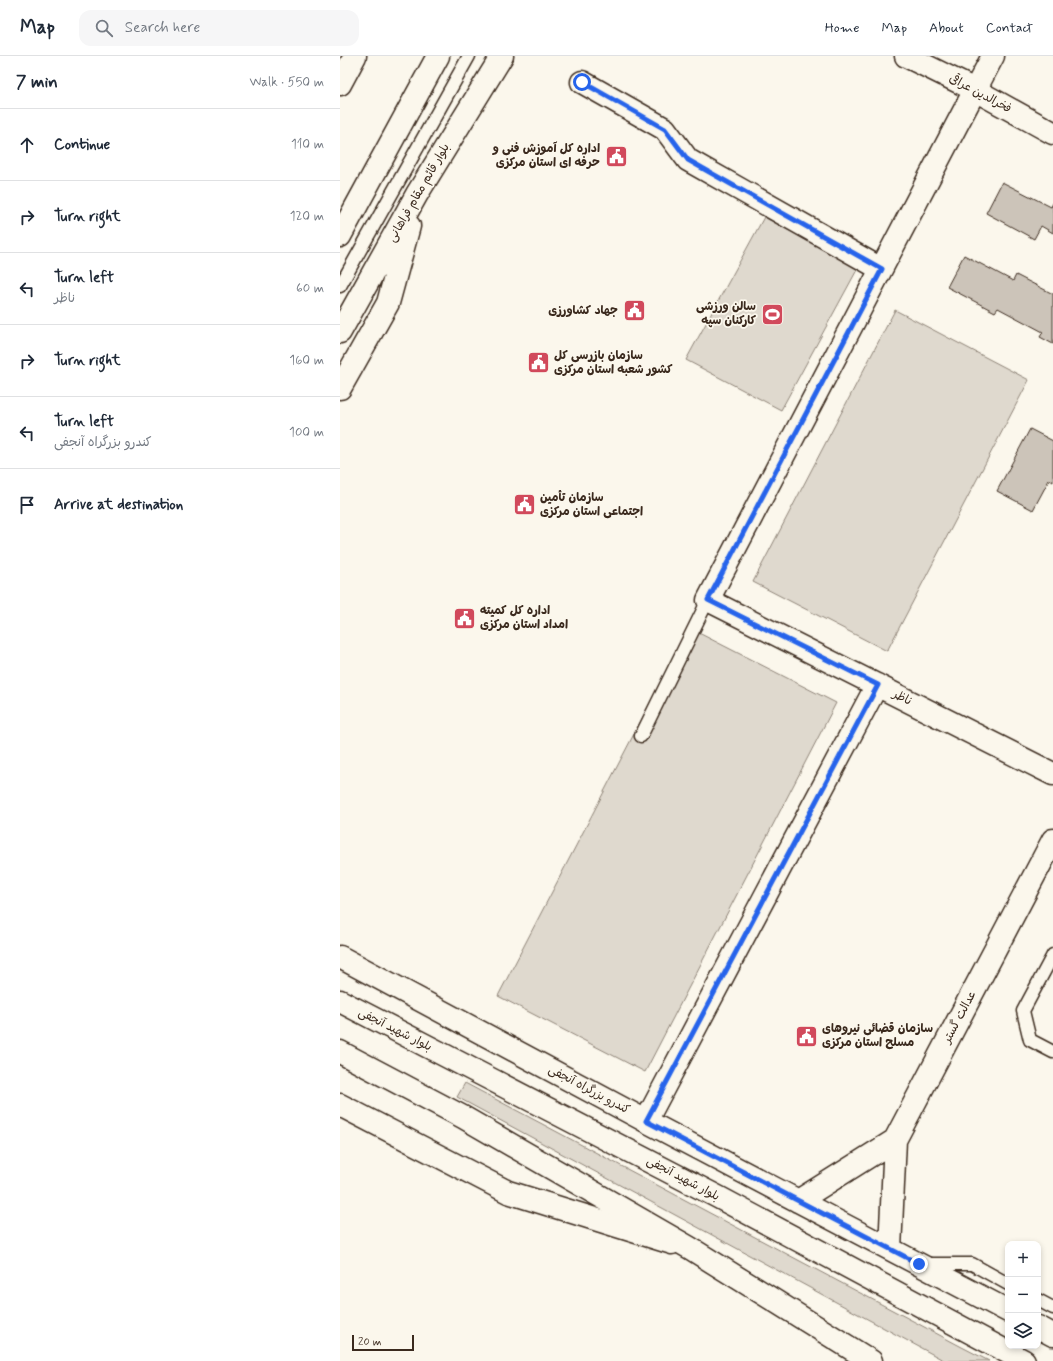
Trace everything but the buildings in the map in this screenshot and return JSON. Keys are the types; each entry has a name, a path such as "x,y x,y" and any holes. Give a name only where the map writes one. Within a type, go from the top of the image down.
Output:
{"main road":[{"path":"340,236 438,56"},
{"name":"بلوار قائم مقام فراهانی","path":"340,332 417,194 502,56"},
{"name":"فخرالدین عراقی","path":"906,56 975,90 1053,133"},
{"path":"708,600 993,56"},
{"path":"582,82 665,129 688,160 882,269"},
{"path":"340,209 376,172"},
{"path":"340,388 388,303 417,194"},
{"name":"ناظر","path":"708,600 1053,774"},
{"path":"646,1121 878,685"},
{"name":"عدالت گستر","path":"890,1249 895,1140 1053,840"},
{"name":"کندرو بزرگراه آنجفی","path":"340,957 646,1121 1005,1309"},
{"name":"بلوار شهید آنجفی","path":"340,1001 711,1194 1024,1361"},
{"path":"340,1052 463,1117 690,1248 871,1361"},
{"path":"340,1105 508,1192 690,1248"},
{"path":"798,1201 895,1140"},
{"path":"1041,1329 1053,1335"}],"lane":[{"path":"340,286 468,56"},
{"path":"641,736 708,600"},
{"path":"1053,955 1023,1011 1030,1040 1053,1052"},
{"path":"919,1264 972,1264 1005,1282"},
{"path":"1041,1302 1053,1308"}],"shaded area":[{"name":"سالن ورزشی کارکنان سپه","path":"764,217 858,268 781,410 686,360"},
{"path":"895,310 1029,380 887,651 753,582"},
{"path":"689,628 836,703 645,1072 498,996"},
{"path":"465,1083 989,1361 945,1361 457,1097"}],"place":[{"name":"اداره کل آموزش فنی و حرفه ای استان مرکزی","path":"616,156"},
{"name":"جهاد کشاورزی","path":"634,311"},
{"name":"سالن ورزشی کارکنان سپه","path":"772,314"},
{"name":"سازمان بازرسی کل کشور شعبه استان مرکزی","path":"539,363"},
{"name":"سازمان تأمین اجتماعی استان مرکزی","path":"525,505"},
{"name":"اداره کل کمیته امداد استان مرکزی","path":"465,618"},
{"name":"سازمان قضائی نیروهای مسلح استان مرکزی","path":"807,1036"}],"route":[{"path":"582,82 665,129 688,160 882,269 708,600 878,685 646,1121 919,1264"}]}
